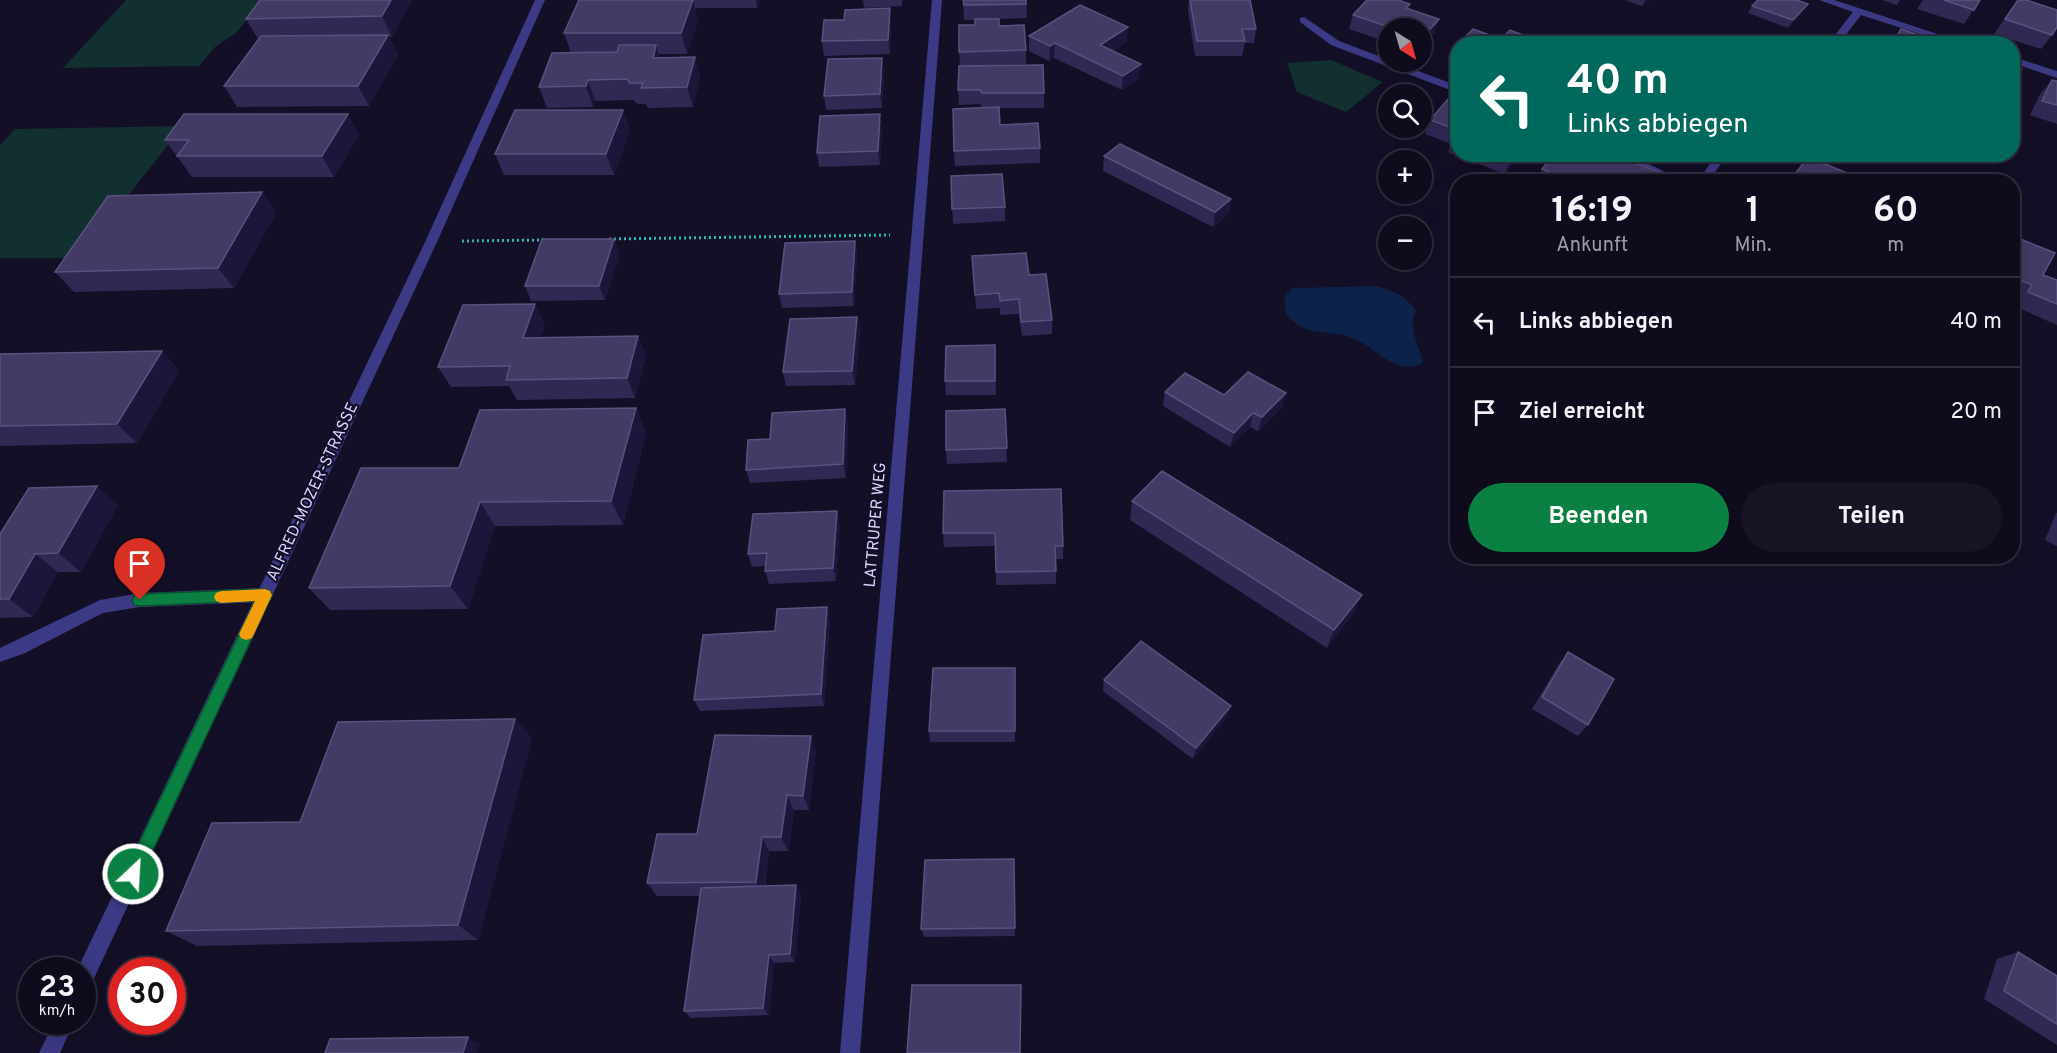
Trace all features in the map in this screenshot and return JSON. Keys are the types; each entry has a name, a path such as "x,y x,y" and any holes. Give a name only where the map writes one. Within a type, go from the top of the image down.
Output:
{"street":[{"name":"ALFRED-MOZER-STRASSE","path":"94,957 430,242 540,0"},
{"name":"LATTRUPER WEG","path":"850,1053 936,0"},
{"path":"1824,0 1937,36"},
{"path":"1839,36 1858,12"},
{"path":"1304,20 1335,43 1450,87"},
{"path":"2020,62 2057,75"},
{"path":"1635,162 1663,174"},
{"path":"1707,174 1717,162"},
{"path":"0,655 19,648 100,607 140,600 265,595"},
{"path":"49,1053 58,1035"}],"path":[{"path":"609,239 918,234"},
{"path":"430,242 549,240"}],"green space":[{"path":"126,0 262,0 237,32 215,47 199,66 63,68"},
{"path":"1331,60 1383,82 1346,112 1297,92 1287,63"},
{"path":"183,126 79,258 0,258 0,145 15,129"}],"water":[{"path":"1377,286 1399,295 1416,311 1413,330 1423,363 1413,367 1395,364 1350,337 1306,329 1290,318 1285,310 1285,296 1293,288"}],"building":[{"path":"260,0 391,0 382,16 246,19"},
{"path":"579,0 693,0 681,33 564,33"},
{"path":"963,0 1026,0 1026,4 964,5"},
{"path":"1190,0 1250,0 1256,29 1242,29 1245,41 1197,41"},
{"path":"1367,0 1398,0 1410,4 1406,8 1439,19 1432,27 1432,18 1378,18 1378,23 1353,15"},
{"path":"1758,0 1797,0 1808,4 1793,20 1752,6"},
{"path":"1944,0 1980,0 1974,10"},
{"path":"2018,0 2026,0 2057,10 2057,27 2052,35 2005,19"},
{"path":"1080,5 1128,27 1100,45 1141,64 1123,76 1055,43 1050,46 1029,36"},
{"path":"890,8 888,40 822,41 824,20 844,20 845,10"},
{"path":"975,19 999,19 999,26 1024,25 1026,50 959,52 959,25 975,25"},
{"path":"1473,29 1493,36 1466,36"},
{"path":"1901,29 1922,36 1897,36"},
{"path":"1510,30 1526,36 1504,36"},
{"path":"388,35 358,86 224,86 261,36"},
{"path":"619,45 656,45 653,58 695,57 687,87 641,88 643,83 630,83 627,79 588,80 586,86 539,87 552,53 617,52"},
{"path":"882,58 880,94 824,96 828,59"},
{"path":"1043,65 1044,93 982,93 980,90 958,90 959,66"},
{"path":"2052,80 2057,81 2057,105 2042,101"},
{"path":"1450,97 1450,127 1432,121 1432,118"},
{"path":"999,107 1000,125 1038,123 1040,148 954,151 953,109"},
{"path":"515,110 623,110 606,154 495,154"},
{"path":"184,114 348,114 322,156 177,156 189,140 165,140"},
{"path":"880,114 878,151 817,153 820,116"},
{"path":"1120,144 1231,199 1215,212 1104,156"},
{"path":"1548,162 1633,162 1661,173 1554,174 1542,169"},
{"path":"1804,162 1820,162 1849,174 1795,174"},
{"path":"1002,174 1005,207 952,209 951,176"},
{"path":"262,192 218,268 55,272 108,196"},
{"path":"542,239 614,239 599,286 525,286"},
{"path":"2020,239 2055,253 2043,275 2057,280 2057,304 2028,292 2032,285 2020,280"},
{"path":"855,241 852,292 779,294 785,243"},
{"path":"1026,253 1029,275 1046,274 1052,320 1021,322 1019,299 1000,301 999,293 975,295 972,256"},
{"path":"535,304 523,338 638,336 627,378 506,380 510,366 438,367 463,305"},
{"path":"857,317 852,371 783,372 790,319"},
{"path":"995,345 995,381 945,381 946,346"},
{"path":"162,351 117,424 0,426 0,354"},
{"path":"1248,372 1286,393 1262,417 1253,413 1234,433 1165,392 1185,373 1224,395"},
{"path":"636,408 611,501 480,502 450,586 309,588 361,468 459,468 480,410"},
{"path":"845,409 843,464 746,470 748,440 770,439 772,413"},
{"path":"1005,409 1007,448 946,450 946,411"},
{"path":"1162,471 1362,595 1334,630 1132,501"},
{"path":"97,486 58,553 35,554 9,599 0,599 0,534 29,488"},
{"path":"1061,489 1063,546 1055,546 1056,571 996,572 995,533 943,533 944,491"},
{"path":"837,511 833,568 765,571 767,553 748,554 753,514"},
{"path":"827,607 821,694 694,700 703,635 775,631 777,609"},
{"path":"1141,641 1231,706 1196,748 1104,680"},
{"path":"1568,652 1614,679 1588,725 1542,697"},
{"path":"933,668 1015,668 1015,731 929,731"},
{"path":"515,719 458,925 166,931 212,823 300,822 338,722"},
{"path":"715,735 811,736 803,796 787,795 781,837 762,837 756,882 647,883 657,834 697,834"},
{"path":"1014,859 1015,928 921,929 925,860"},
{"path":"796,885 790,954 769,955 763,1008 684,1011 701,888"},
{"path":"2018,952 2057,976 2057,1024 2004,991"},
{"path":"912,985 1021,985 1020,1053 907,1053"},
{"path":"468,1037 463,1053 325,1053 330,1039"}],"slow traffic":[{"path":"221,597 265,595 246,634"}],"route":[{"path":"133,874 265,595 140,600"}]}
